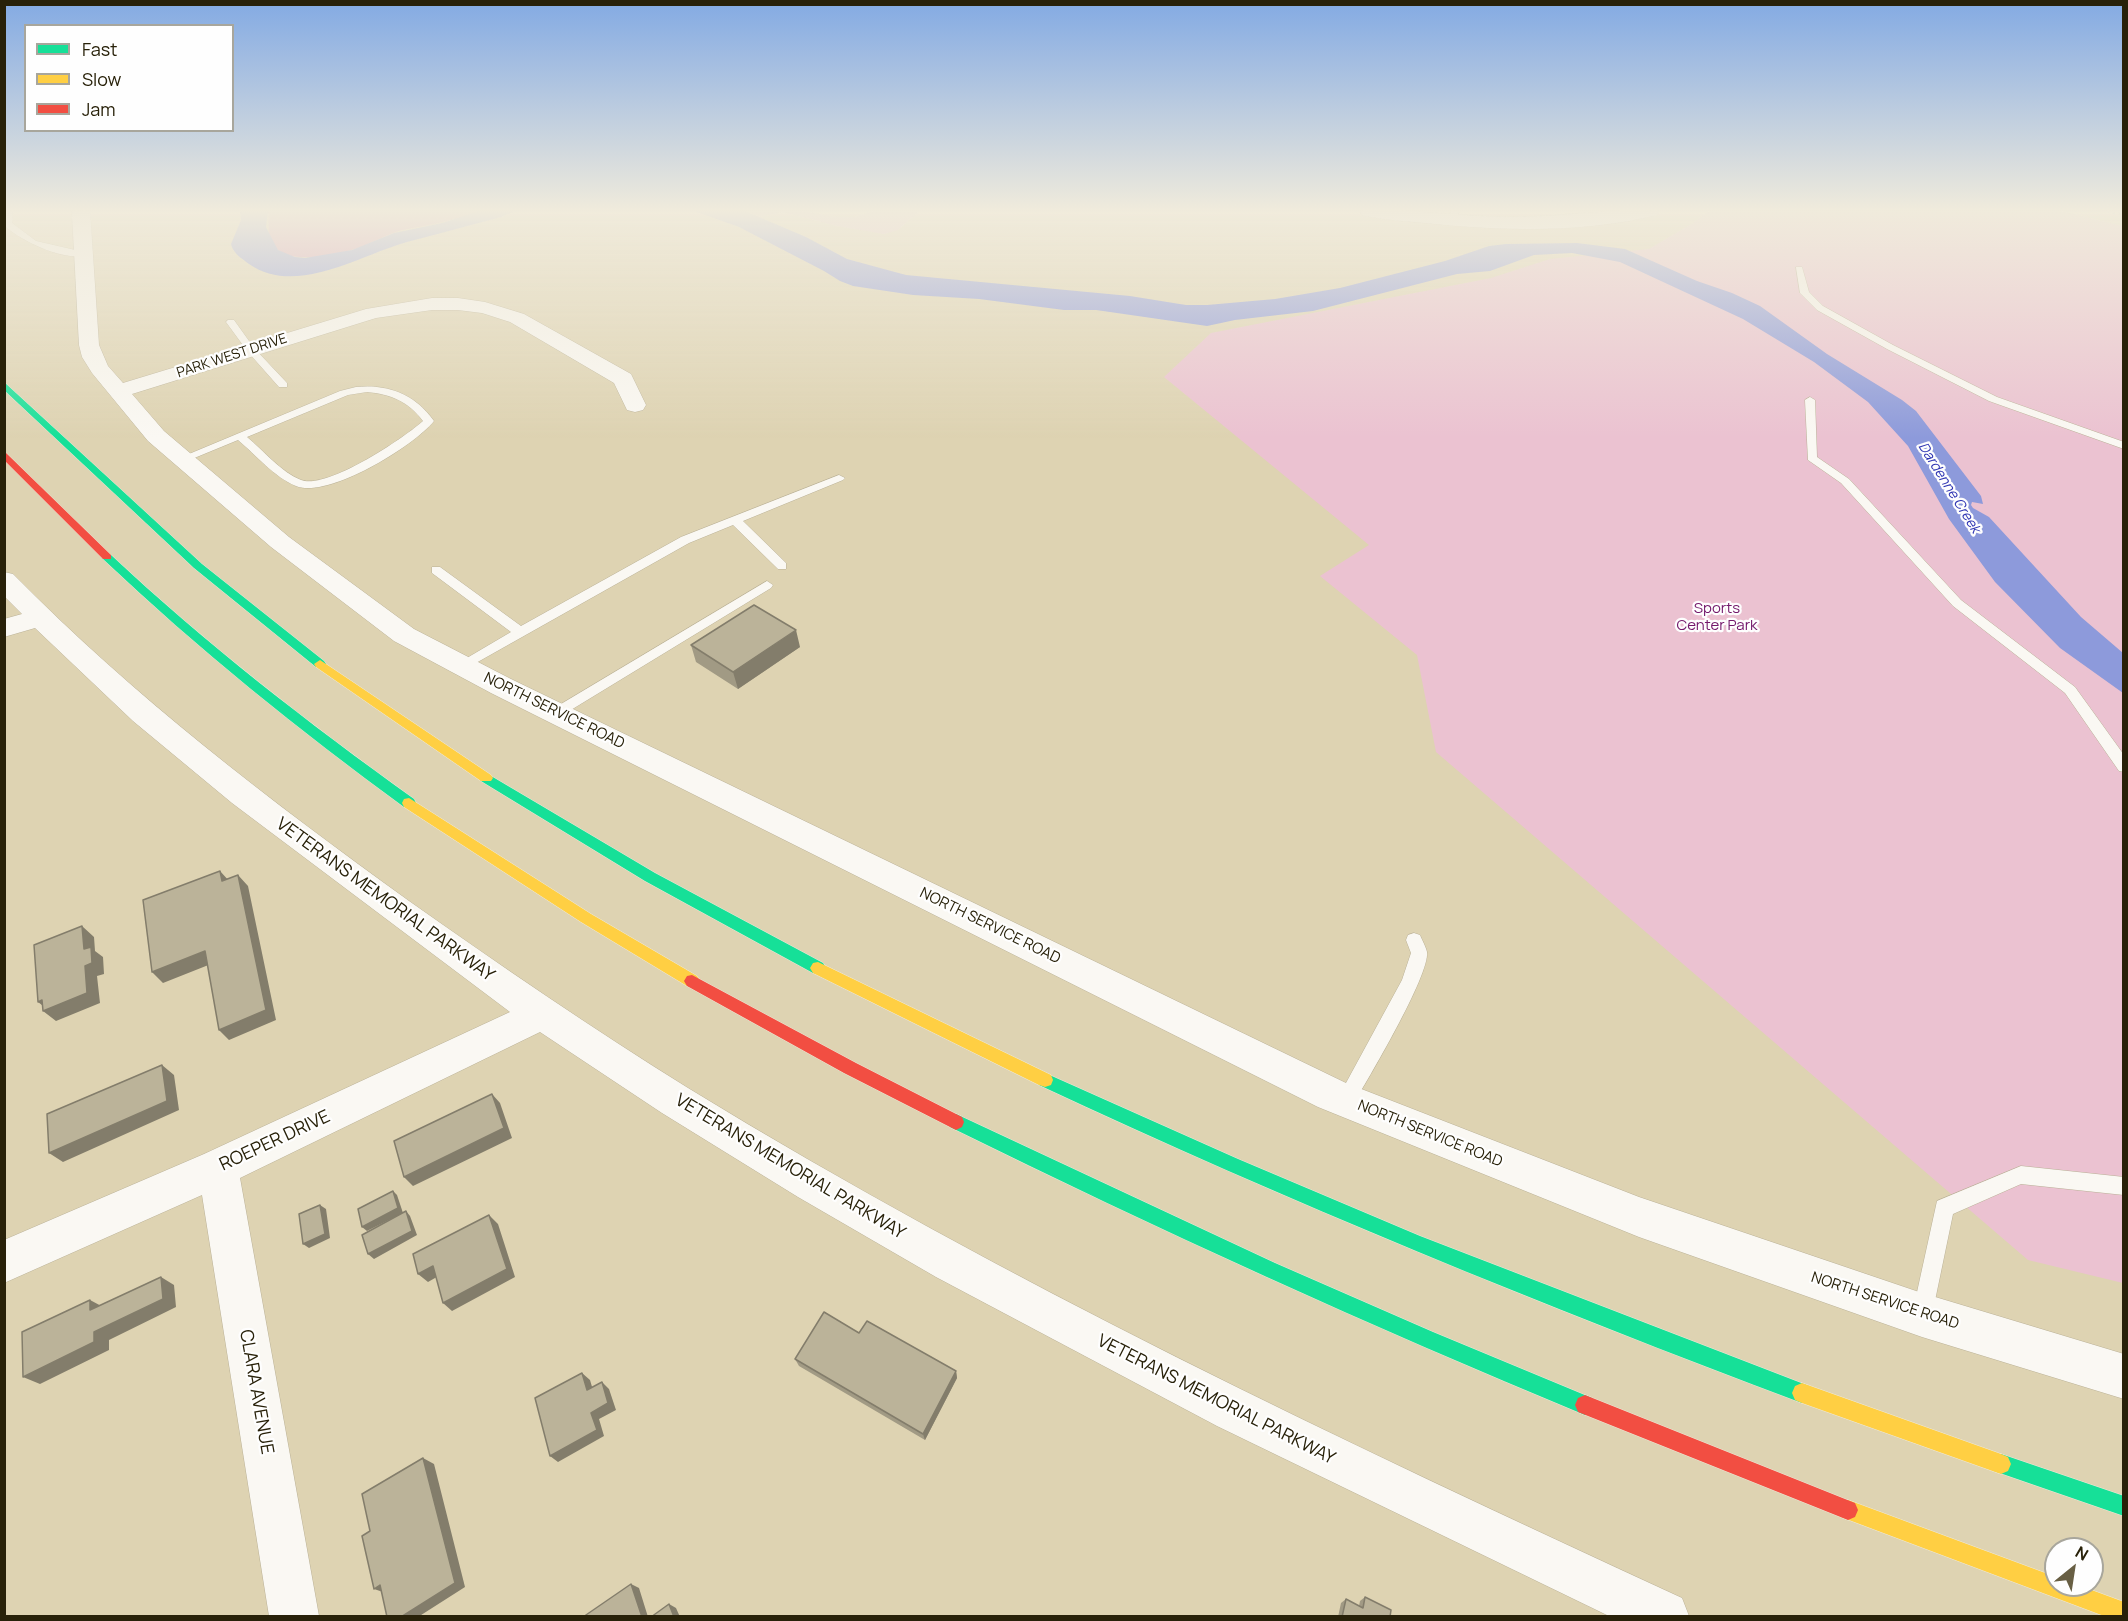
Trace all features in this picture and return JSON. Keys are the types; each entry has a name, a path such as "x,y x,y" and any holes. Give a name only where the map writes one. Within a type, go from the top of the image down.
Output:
{"highway":[{"path":"4,385 227,591 363,695 445,752 541,812 649,876 769,942 1056,1086 1225,1163 1412,1242 1617,1323 1834,1404 2124,1506"},
{"path":"4,454 76,528 185,631 325,743 410,805 508,869 618,938 746,1012 1053,1171 1422,1339 1641,1429 1880,1523 2124,1613"}],"street":[{"name":"NORTH SERVICE ROAD","path":"87,287 92,357 117,392 156,436 280,542 404,635 556,713 1346,1100 1639,1217 1922,1315 2124,1377"},
{"name":"PARK WEST DRIVE","path":"117,392 373,313 432,304 458,304 485,308 517,318 614,373 623,379 635,405"},
{"name":"VETERANS MEMORIAL PARKWAY","path":"4,580 22,623 131,701 291,833 542,1014 710,1121 860,1210 1073,1328 1393,1490 1664,1617"},
{"name":"ROEPER DRIVE","path":"4,1262 218,1168 542,1014"},
{"name":"CLARA AVENUE","path":"218,1168 294,1617"}],"lane":[{"path":"1803,287 1805,293 1820,308 1890,347 1993,399 2124,446"},
{"path":"231,322 251,350 282,384"},
{"path":"183,459 356,389 377,388 389,392 412,404 424,413 429,421 419,432 392,451 333,479 309,486 301,485 240,436"},
{"path":"1809,400 1812,458 1845,481 1957,603 2070,690 2124,767"},
{"path":"462,665 685,540 840,478"},
{"path":"735,520 782,566"},
{"path":"436,570 520,632"},
{"path":"556,713 767,585"},
{"path":"1346,1100 1402,999 1417,964 1419,954 1414,940"},
{"path":"1922,1315 1944,1208 2021,1175 2124,1186"}],"green space":[{"name":"Sports Center Park","path":"1447,287 2123,287 2123,1283 2028,1260 1436,752 1417,655 1320,576 1369,545 1164,377 1211,333"}],"water":[{"path":"857,287 1030,287 1130,296 1186,305 1207,305 1275,299 1345,287 1408,287 1313,311 1235,320 1207,326 1096,310 1064,310 979,299 913,295"},
{"name":"Dardenne Creek","path":"1673,287 1713,287 1760,306 1827,354 1916,411 1981,496 1983,504 1972,502 1973,508 1989,517 2081,617 2123,653 2123,693 2060,648 1995,582 1949,519 1908,446 1868,402 1814,362 1743,319"}],"building":[{"path":"754,605 796,630 733,672 691,645"},
{"path":"220,871 222,881 238,875 266,1010 219,1030 205,951 152,972 143,900"},
{"path":"82,926 84,949 91,947 92,963 85,966 87,993 43,1011 42,1000 38,1002 34,945"},
{"path":"162,1065 167,1101 49,1153 47,1114"},
{"path":"492,1094 504,1128 404,1177 394,1141"},
{"path":"393,1191 398,1208 362,1227 358,1209"},
{"path":"320,1205 325,1234 303,1244 299,1214"},
{"path":"406,1211 412,1231 368,1254 362,1235"},
{"path":"489,1215 507,1269 443,1303 433,1266 418,1274 413,1254"},
{"path":"161,1277 163,1299 94,1332 94,1342 23,1377 22,1332 90,1300 90,1310"},
{"path":"824,1312 859,1333 867,1321 956,1371 923,1434 795,1359"},
{"path":"582,1373 587,1390 602,1382 608,1403 591,1413 597,1430 550,1456 535,1398"},
{"path":"423,1458 455,1583 401,1617 387,1617 380,1585 374,1589 362,1536 370,1531 362,1494"},
{"path":"631,1584 642,1617 583,1617"},
{"path":"1365,1597 1391,1610 1390,1617 1342,1617 1346,1599 1363,1608"},
{"path":"669,1604 674,1617 651,1617"}],"traffic: fast":[{"path":"4,385 198,566 320,664"},
{"path":"107,557 179,623 254,686 409,803"},
{"path":"486,778 650,877 818,968"},
{"path":"1045,1080 1231,1165 1420,1245 1802,1393"},
{"path":"956,1122 1268,1270 1585,1405"},
{"path":"2001,1464 2124,1506"}],"traffic: slow":[{"path":"320,664 486,778"},
{"path":"409,803 586,918 692,981"},
{"path":"818,968 1045,1080"},
{"path":"1802,1393 2001,1464"},
{"path":"1848,1510 2124,1613"}],"traffic: jam":[{"path":"4,454 107,557"},
{"path":"692,981 850,1068 956,1122"},
{"path":"1585,1405 1848,1510"}]}
